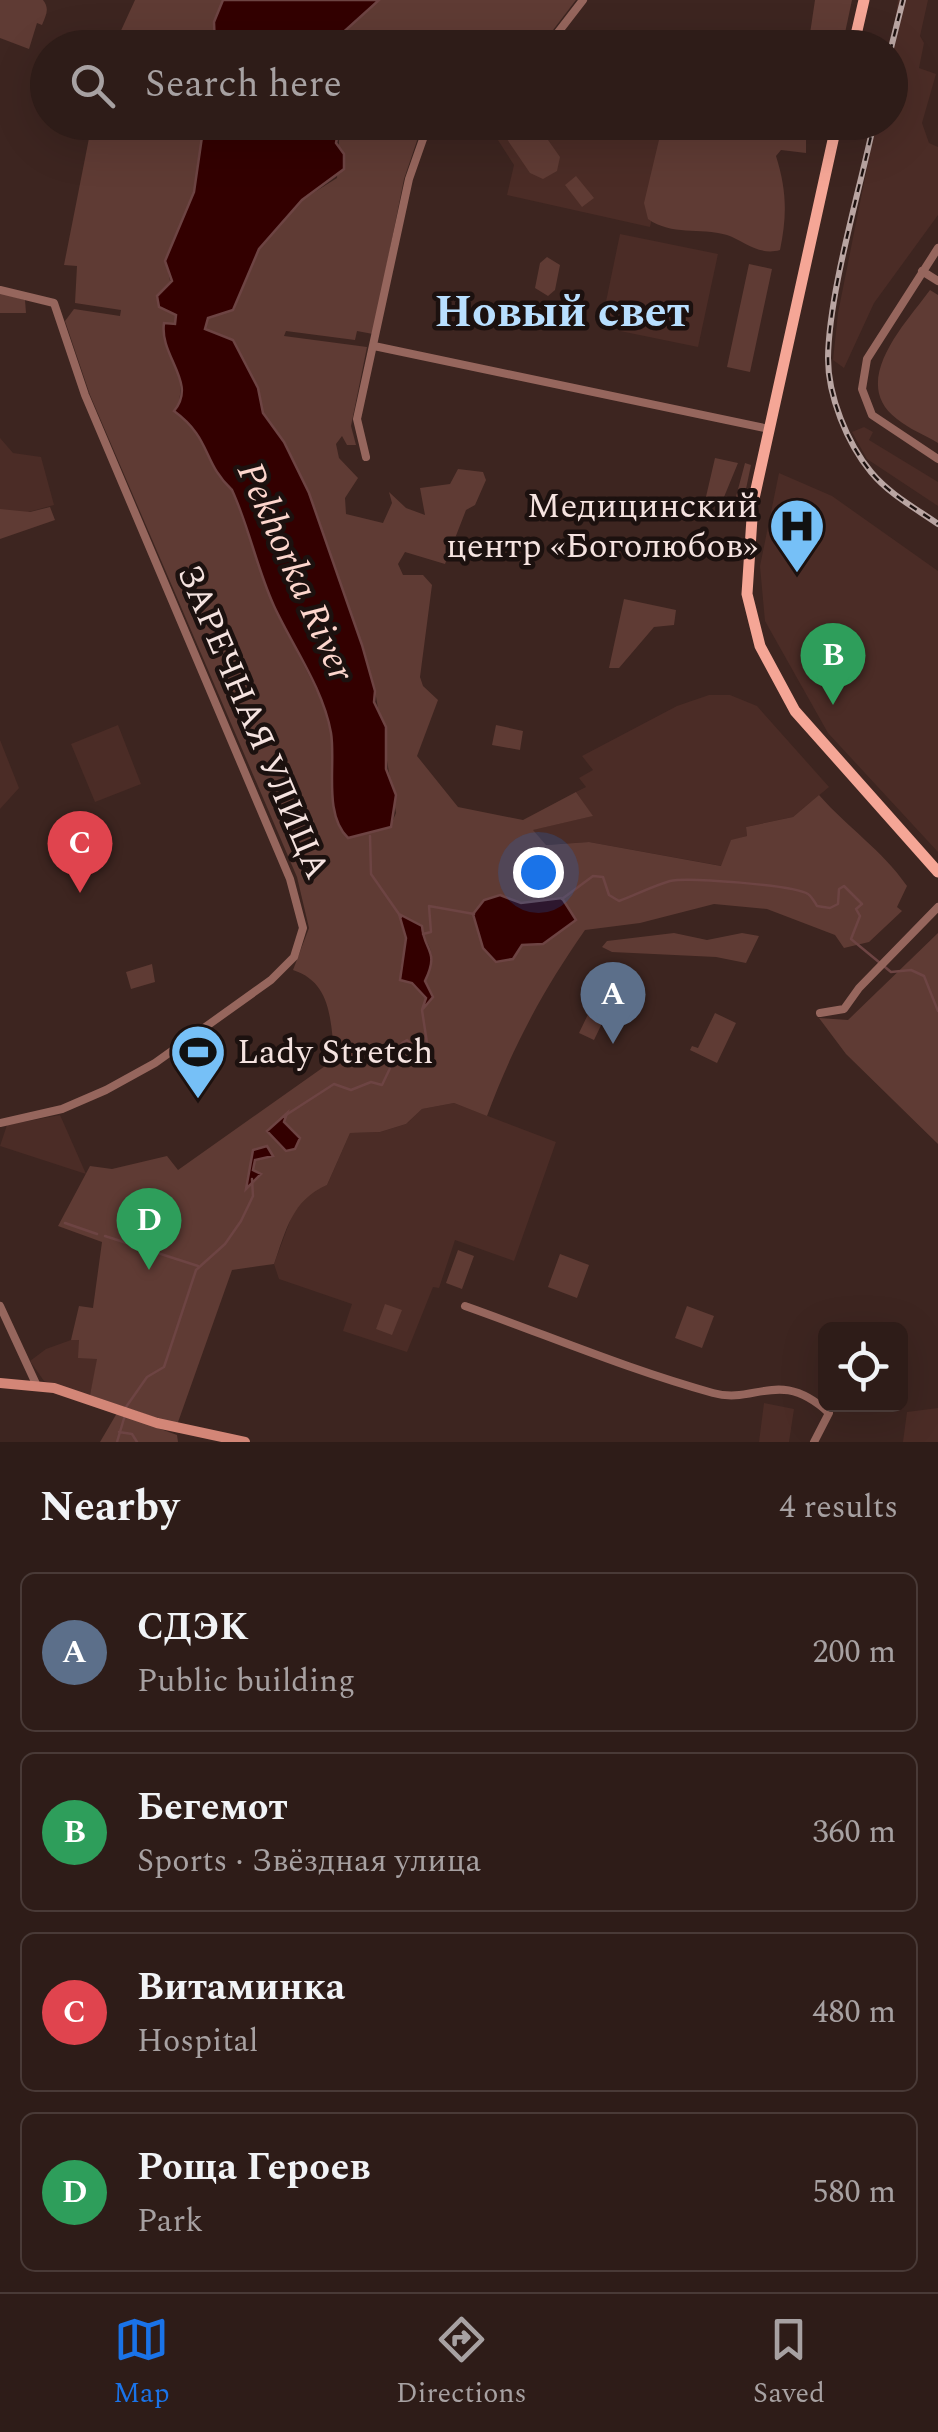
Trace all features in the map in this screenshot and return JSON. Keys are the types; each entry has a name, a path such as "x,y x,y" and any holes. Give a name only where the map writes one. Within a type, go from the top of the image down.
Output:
{"main road":[{"path":"858,30 864,0"},
{"path":"833,140 751,517 747,568 751,620 773,676 813,736 938,872"},
{"path":"0,1383 37,1386 245,1442"}],"street":[{"path":"560,30 582,0"},
{"path":"366,457 357,419 409,179 423,140"},
{"path":"938,248 867,358 862,389 872,414 938,458"},
{"path":"922,272 938,281"},
{"name":"ЗАРЕЧНАЯ УЛИЦА","path":"0,290 54,303 85,396 290,879 303,928 288,965 154,1062 62,1110 1,1126"},
{"path":"374,346 769,429"},
{"path":"820,1013 844,1009 938,906"},
{"path":"0,1306 37,1386"},
{"path":"466,1306 715,1394 767,1388 792,1392 829,1413 814,1442"}],"shaded area":[{"path":"0,0 43,0 46,15 42,25 37,23 35,30 30,30 29,49 0,38"},
{"path":"135,0 223,0 214,30 121,30"},
{"path":"379,0 576,0 553,30 346,30"},
{"path":"815,0 852,0 846,30 811,30"},
{"path":"898,0 928,0 920,36 924,43 919,68 936,74 922,123 929,143 938,147 938,215 874,303 844,368 833,360 838,313 873,140 908,140 908,30 894,30"},
{"path":"89,140 202,140 194,192 165,261 178,336 177,407 202,435 221,479 232,490 273,605 322,701 331,734 338,821 348,838 390,827 396,813 375,691 309,493 284,442 263,413 258,388 217,333 205,329 207,318 233,310 259,249 302,200 337,178 339,140 417,140 404,179 373,334 357,331 355,340 286,331 284,336 367,347 351,426 356,445 347,445 342,436 336,444 339,458 358,478 345,498 346,514 383,523 392,503 389,492 406,508 425,515 420,488 450,484 458,469 483,472 486,480 475,505 466,510 445,564 405,552 398,564 403,575 423,575 432,585 420,677 423,686 438,700 417,756 458,807 523,820 576,792 593,816 533,830 546,845 589,842 721,866 731,840 747,836 746,827 793,817 819,795 887,861 907,886 897,907 902,911 869,942 844,948 835,935 767,909 714,904 640,923 585,930 530,1020 487,1116 454,1103 422,1109 406,1124 380,1132 350,1133 327,1185 306,1199 292,1217 274,1264 232,1270 177,1425 90,1395 97,1359 78,1358 79,1340 71,1340 79,1306 93,1308 102,1242 58,1226 90,1166 112,1169 167,1156 178,1170 335,1059 323,994 306,976 293,970 309,928 297,877 90,395 65,321 74,309 120,316 121,310 75,303 77,266 64,265","holes":["500,895 521,903 550,899 563,928 538,943 527,944 507,937 473,913 484,900","402,927 422,934 432,962 425,981 430,992 422,1008 426,998 400,972 406,938"]},
{"path":"498,140 669,140 650,227 507,195 514,165"},
{"path":"508,140 548,140 560,157 557,171 543,179 530,173"},
{"path":"659,140 806,140 806,153 781,150 776,156 785,203 780,250 758,249 717,233 667,228 648,219 644,203"},
{"path":"576,176 594,198 582,207 565,185"},
{"path":"620,234 718,254 698,347 620,331 621,325 602,321"},
{"path":"547,257 560,265 555,290 548,296 535,288 540,263"},
{"path":"749,264 772,269 750,372 727,367"},
{"path":"930,290 938,295 938,443 897,419 883,404 878,388 886,353"},
{"path":"0,293 25,300 26,313 0,313"},
{"path":"864,427 873,432 869,440 938,482 938,506 867,459 852,432"},
{"path":"0,438 13,453 41,457 54,505 21,514 0,511"},
{"path":"715,458 738,463 724,497 731,499 730,506 705,501"},
{"path":"745,463 751,465 741,513 733,508"},
{"path":"779,473 832,496 938,571 938,852 828,733 765,621 760,566"},
{"path":"50,507 55,520 0,539 0,509 30,512"},
{"path":"624,599 676,610 674,625 654,627 619,668 609,668"},
{"path":"709,695 730,695 757,706 829,787 793,817 746,827 747,836 731,841 722,866 589,842 545,845 532,830 592,816 576,792 586,787 579,778 593,770 582,756 677,706"},
{"path":"118,725 141,784 95,802 71,744"},
{"path":"496,725 523,731 520,750 492,745"},
{"path":"0,740 19,788 0,809"},
{"path":"674,933 707,940 742,933 759,936 746,963 716,957 612,952 602,947 607,941"},
{"path":"938,933 938,1144 846,1054 819,1018 848,1020"},
{"path":"152,964 155,982 131,989 126,972"},
{"path":"593,1004 608,1011 594,1040 579,1033"},
{"path":"715,1013 736,1023 717,1063 690,1050 692,1046 698,1048"},
{"path":"454,1103 556,1142 514,1261 455,1240 439,1288 433,1287 407,1352 343,1331 352,1304 279,1279 274,1264 294,1210 307,1194 327,1185 350,1133 380,1132 406,1124 422,1109"},
{"path":"60,1115 86,1174 0,1146 7,1125"},
{"path":"458,1250 474,1256 462,1289 446,1283"},
{"path":"560,1254 589,1265 577,1298 548,1287"},
{"path":"385,1304 402,1310 392,1335 376,1329"},
{"path":"687,1306 714,1316 702,1348 675,1338"},
{"path":"79,1340 98,1359 90,1395 44,1381 30,1361 46,1349"},
{"path":"764,1403 794,1409 789,1442 759,1442"},
{"path":"938,1408 938,1442 903,1442 908,1412"},
{"path":"117,1413 177,1435 178,1442 100,1442"}],"water":[{"path":"223,0 379,0 346,30 214,30"},
{"path":"202,140 337,140 344,154 344,169 302,200 259,249 233,310 208,318 205,329 233,340 258,388 263,413 284,442 309,493 362,645 375,691 374,702 386,727 386,769 396,795 391,827 348,838 340,828 333,802 331,733 321,700 274,606 232,490 222,480 195,431 174,411 182,390 167,347 164,323 175,324 176,315 159,307 157,296 172,281 165,261 194,192"},
{"path":"500,895 521,903 562,898 576,920 543,944 522,945 513,959 496,962 483,948 473,914 484,900"},
{"path":"399,914 422,926 431,957 425,981 433,997 422,1010 426,998 412,983 400,980 406,938"},
{"path":"287,1113 284,1122 300,1138 295,1149 286,1151 267,1131"},
{"path":"267,1146 273,1156 255,1160 253,1170 261,1174 246,1189 253,1150"}],"waterway":[{"name":"Pekhorka River","path":"370,836 371,874 401,917"},
{"name":"Pekhorka River","path":"562,899 593,876 603,877 609,895 619,901 670,881 697,880 799,891 809,895 817,906 830,908 838,904 839,889 844,886 862,904 856,909 860,916 851,939 891,972 911,970 924,976 938,1011"},
{"name":"Pekhorka River","path":"423,934 431,932 429,906 474,914"},
{"path":"286,1115 334,1084 351,1090 371,1082 382,1085 402,1043 407,1040 414,1047 427,1043 422,1010"},
{"path":"126,1407 147,1377 164,1367 196,1270 225,1244 241,1221 253,1196 252,1179"},
{"path":"65,1223 97,1234"},
{"path":"105,1236 198,1266"},
{"path":"117,1442 125,1415"},
{"path":"119,1432 132,1434 137,1442"}],"railway":[{"path":"896,30 903,0"},
{"path":"870,140 834,302 828,358 831,388 840,418 871,472 938,524"}],"place":[{"name":"Медицинский центр «Боголюбов»","path":"797,575"},
{"name":"Бегемот","path":"833,705"},
{"name":"Витаминка","path":"80,893"},
{"name":"СДЭК","path":"613,1044"},
{"name":"Lady Stretch","path":"198,1101"},
{"name":"Роща Героев","path":"149,1270"}],"district":[{"name":"Новый свет","path":"562,312"}]}
